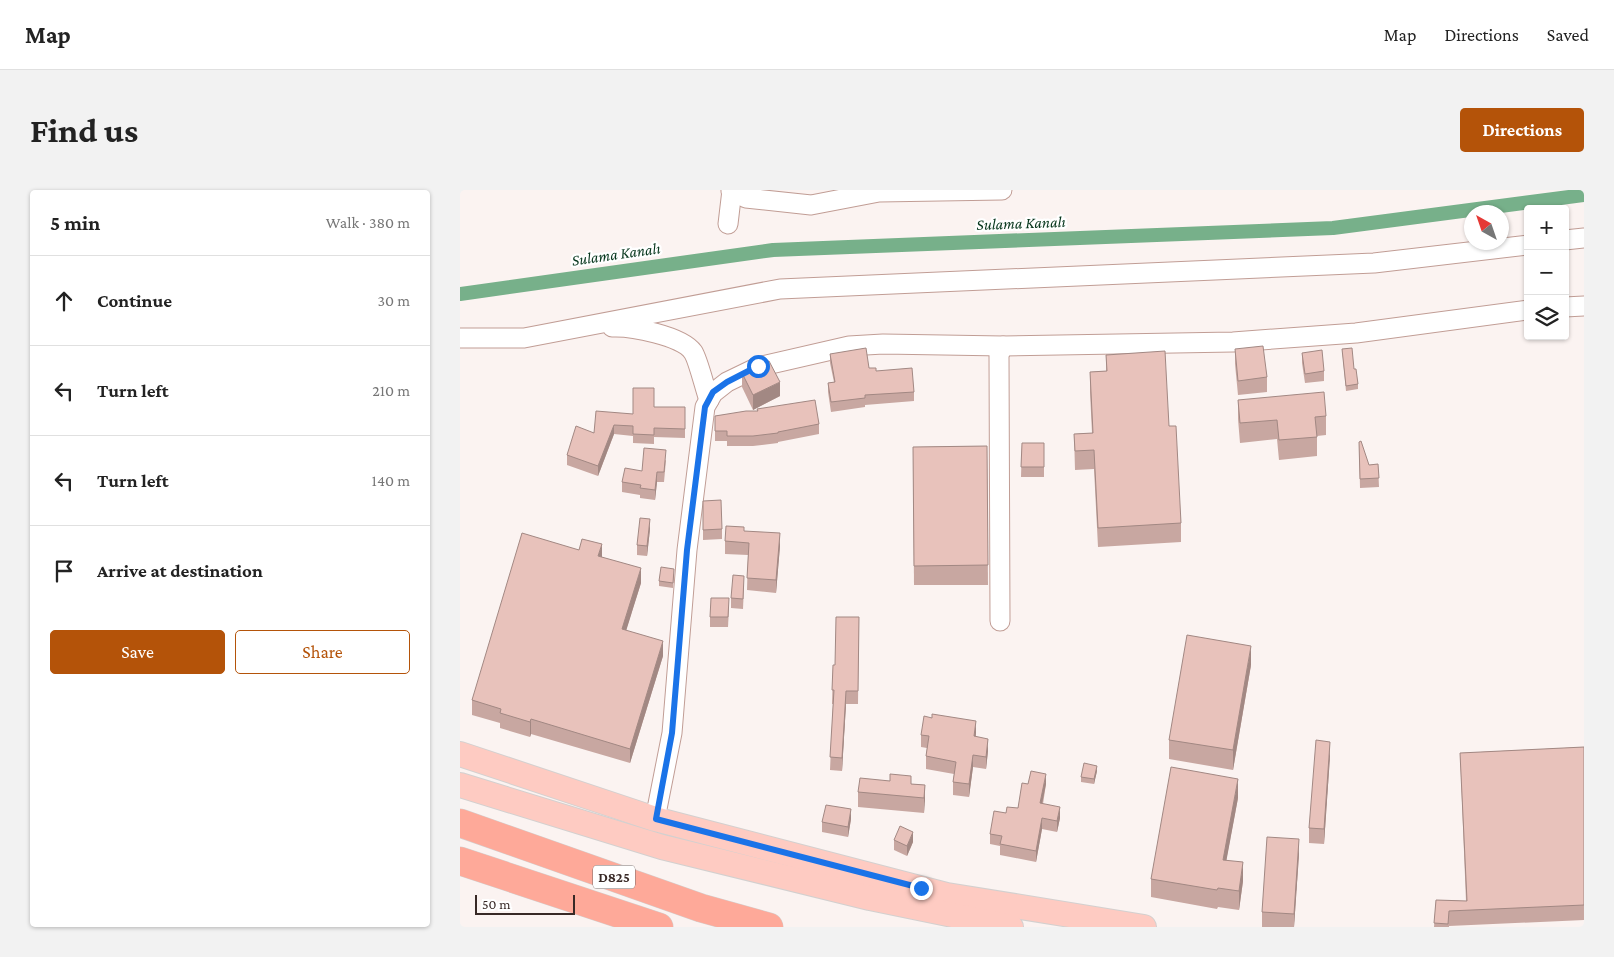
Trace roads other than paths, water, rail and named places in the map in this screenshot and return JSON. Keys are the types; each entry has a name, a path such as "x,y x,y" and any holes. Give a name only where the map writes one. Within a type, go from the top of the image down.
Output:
{"highway":[{"name":"D825","path":"460,823 701,908 769,927"},
{"name":"D825","path":"460,861 659,927"}],"main road":[{"path":"460,754 656,819 947,895 1144,927"},
{"path":"460,785 662,847 870,898 1011,927"}],"street":[{"path":"728,224 731,191 746,198 811,206 879,192 1002,190"},
{"path":"1569,240 1584,238"},
{"path":"460,338 524,338 780,289 1374,263 1524,245"},
{"path":"1569,307 1584,306"},
{"path":"656,819 672,733 687,550 705,407 713,392 727,382 758,366 849,346 883,344 1003,346 1242,342 1356,333 1524,311"},
{"path":"571,329 621,326 680,340 695,354 709,400"},
{"path":"1000,621 999,355 1003,346"}],"waterway":[{"name":"Sulama Kanalı","path":"460,294 773,250 1333,228 1584,195"}]}
